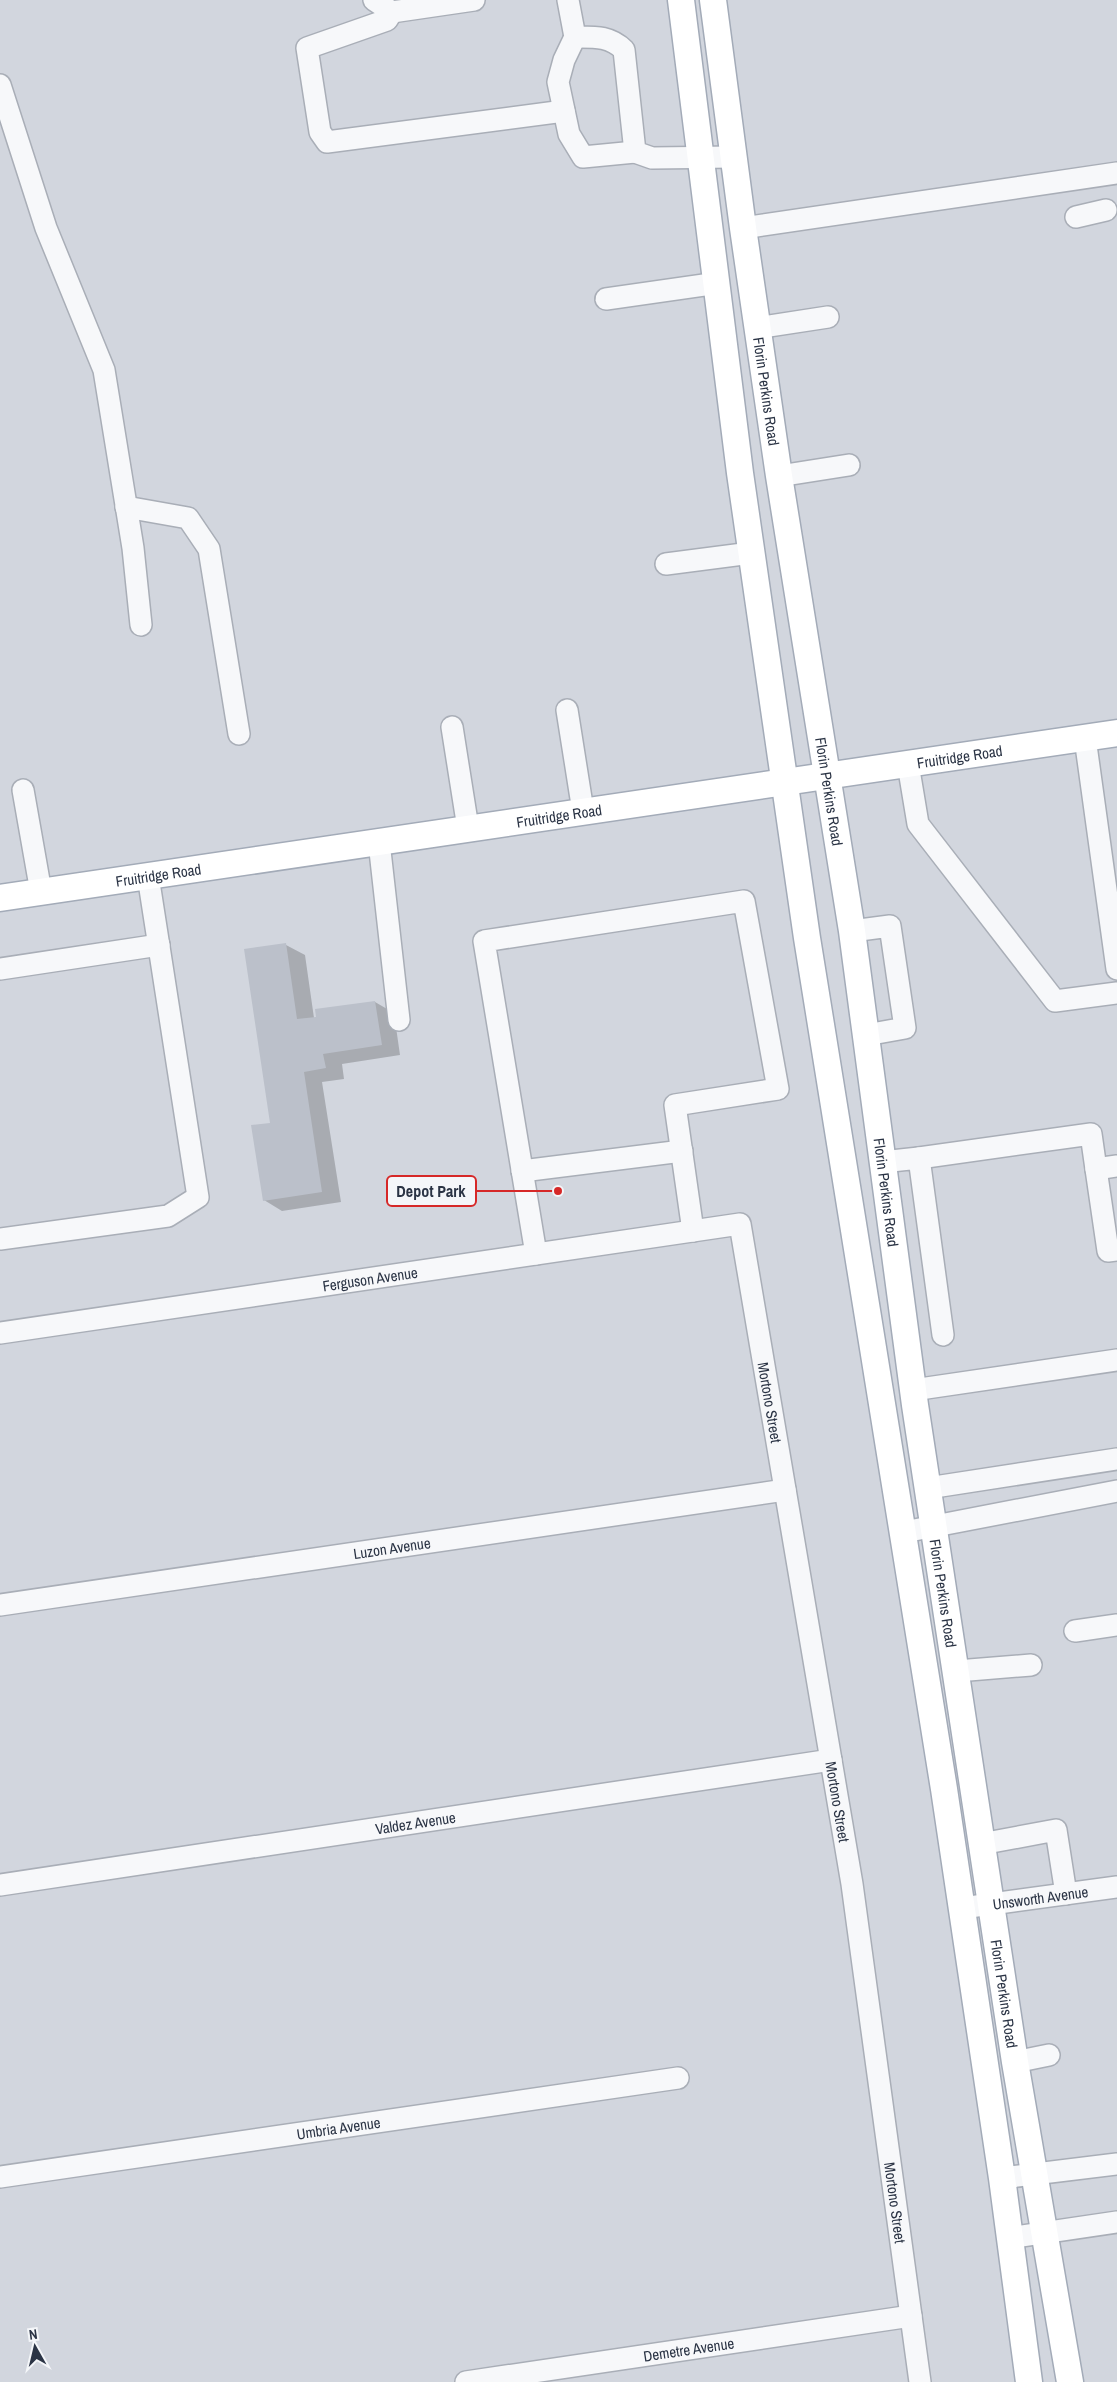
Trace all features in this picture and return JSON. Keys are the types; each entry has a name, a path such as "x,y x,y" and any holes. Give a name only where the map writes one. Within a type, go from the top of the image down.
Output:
{"main road":[{"name":"Florin Perkins Road","path":"681,0 751,553 784,782 823,1043 904,1532 962,1908 1002,2178 1029,2382"},
{"name":"Florin Perkins Road","path":"714,0 743,228 778,474 852,931 913,1390 1015,2062 1036,2173 1070,2382"},
{"path":"734,422 747,422 756,431 778,474"},
{"name":"Fruitridge Road","path":"0,898 1117,733"}],"street":[{"path":"374,0 392,12 474,0"},
{"path":"568,0 576,37 564,60 558,82 569,134 583,157 635,152 652,158 702,159 734,157"},
{"path":"392,12 386,20 307,48 320,132 327,142 564,111"},
{"path":"576,37 596,37 615,41 624,50 635,152"},
{"path":"0,85 46,228 104,370 126,507 141,625"},
{"path":"743,228 1117,173"},
{"path":"1076,217 1106,210"},
{"path":"606,299 718,283"},
{"path":"757,328 828,317"},
{"path":"778,474 849,465"},
{"path":"126,507 188,518 209,549 240,734"},
{"path":"666,564 751,553"},
{"path":"568,710 583,811"},
{"path":"452,726 468,828"},
{"path":"1086,738 1117,969"},
{"path":"908,764 918,824 1055,1001 1117,993"},
{"path":"24,790 41,892"},
{"path":"379,842 399,1020"},
{"path":"0,1239 168,1216 198,1197 148,876"},
{"path":"536,1254 484,940 744,901 778,1089 675,1106 693,1231"},
{"path":"852,931 890,926 905,1028 866,1035"},
{"path":"0,969 159,945"},
{"path":"882,1162 1090,1134 1107,1167 1108,1251 1117,1250"},
{"path":"522,1171 682,1150"},
{"path":"919,1158 944,1335"},
{"name":"Ferguson Avenue","path":"0,1333 740,1224"},
{"name":"Mortono Street","path":"740,1224 831,1760 870,2006 920,2382"},
{"path":"913,1390 1117,1360"},
{"path":"928,1488 1117,1459"},
{"name":"Luzon Avenue","path":"0,1605 785,1490"},
{"path":"904,1532 1117,1491"},
{"path":"1075,1631 1117,1625"},
{"path":"957,1672 1031,1665"},
{"name":"Valdez Avenue","path":"0,1885 831,1760"},
{"path":"981,1844 1056,1830 1066,1894"},
{"name":"Unsworth Avenue","path":"962,1908 1117,1887"},
{"path":"1015,2062 1049,2055"},
{"name":"Umbria Avenue","path":"0,2177 678,2078"},
{"path":"1002,2178 1117,2164"},
{"path":"1009,2238 1117,2222"},
{"name":"Demetre Avenue","path":"466,2382 910,2316"}],"shaded area":[{"path":"0,0 1117,0 1117,2382 0,2382"}],"building":[{"path":"286,943 297,1019 316,1017 315,1009 375,1001 382,1045 323,1054 326,1068 304,1072 322,1192 263,1201 251,1125 270,1123 244,949"}],"place":[{"name":"Depot Park","path":"558,1191"}]}
